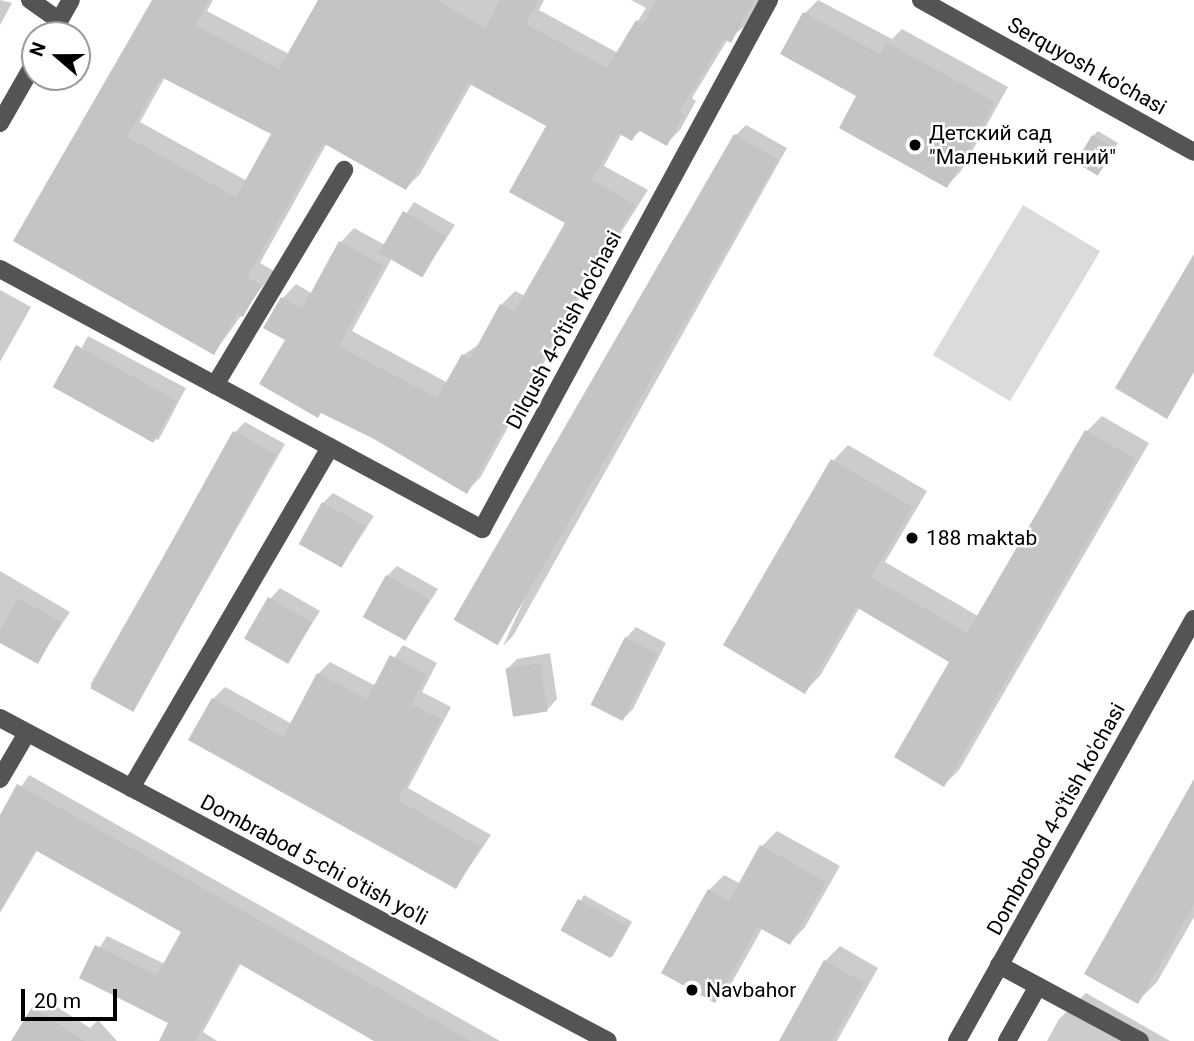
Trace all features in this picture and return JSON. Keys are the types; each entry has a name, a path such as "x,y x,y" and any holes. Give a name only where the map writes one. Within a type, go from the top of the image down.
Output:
{"street":[{"path":"30,0 49,21"},
{"path":"59,21 71,0"},
{"name":"Dilqush 4-o'tish ko'chasi","path":"0,269 482,529 769,0"},
{"name":"Serquyosh ko'chasi","path":"922,0 1194,152"},
{"path":"0,123 21,86"},
{"path":"215,385 344,170"},
{"path":"131,788 330,447"},
{"name":"Dombrobod 4-o'tish ko'chasi","path":"957,1041 1194,619"},
{"name":"Dombrabod 5-chi o'tish yo'li","path":"0,718 608,1041"},
{"path":"0,779 27,733"},
{"path":"999,965 1140,1041"},
{"path":"1007,1041 1038,986"}],"shaded area":[{"path":"1023,205 1100,251 1010,401 933,355"}],"building":[{"path":"152,0 209,0 195,25 279,69 318,0 437,0 485,28 500,0 539,0 526,24 607,68 636,20 643,25 656,0 754,0 731,43 724,39 679,112 684,115 667,146 638,130 632,141 618,133 592,180 635,205 570,308 467,494 374,439 321,413 318,418 259,384 285,340 263,328 281,297 302,309 339,241 383,265 339,346 437,398 462,354 470,359 500,304 514,312 565,223 509,192 546,126 468,83 406,190 323,143 247,277 261,285 243,317 237,314 214,355 13,241","holes":["161,77 271,134 236,197 127,137"]},
{"path":"803,12 880,54 886,42 995,102 947,188 839,128 856,96 780,54"},
{"path":"734,134 778,160 498,645 454,620"},
{"path":"1092,135 1114,148 1098,176 1076,162"},
{"path":"403,211 446,236 422,278 379,253"},
{"path":"1194,254 1194,372 1167,419 1115,388"},
{"path":"76,345 177,401 153,443 53,387"},
{"path":"1085,430 1135,459 944,787 894,757 949,662 856,607 805,694 723,645 831,459 913,507 871,577 967,633"},
{"path":"233,431 276,455 133,712 90,688"},
{"path":"322,502 365,526 342,568 299,544"},
{"path":"386,575 429,599 406,641 363,617"},
{"path":"268,597 312,622 288,664 244,639"},
{"path":"18,598 61,622 38,664 0,643 0,630"},
{"path":"625,637 657,653 623,721 590,705"},
{"path":"390,655 427,675 411,704 441,719 398,800 480,847 456,889 188,740 212,698 283,737 317,673 367,699"},
{"path":"540,663 548,711 513,717 505,668"},
{"path":"1194,779 1194,904 1138,1004 1084,974"},
{"path":"17,784 471,1041 374,1041 238,963 195,1041 159,1041 168,1023 79,978 95,945 157,975 181,932 35,850 0,910 0,815"},
{"path":"760,845 826,882 790,945 758,927 715,1003 661,973 708,889 729,901"},
{"path":"578,899 628,927 610,958 561,930"},
{"path":"824,960 864,983 832,1041 779,1041"},
{"path":"32,1007 85,1041 11,1041"}],"place":[{"name":"Детский сад \"Маленький гений\"","path":"915,145"},
{"name":"188 maktab","path":"912,538"},
{"name":"Navbahor","path":"692,990"}]}
